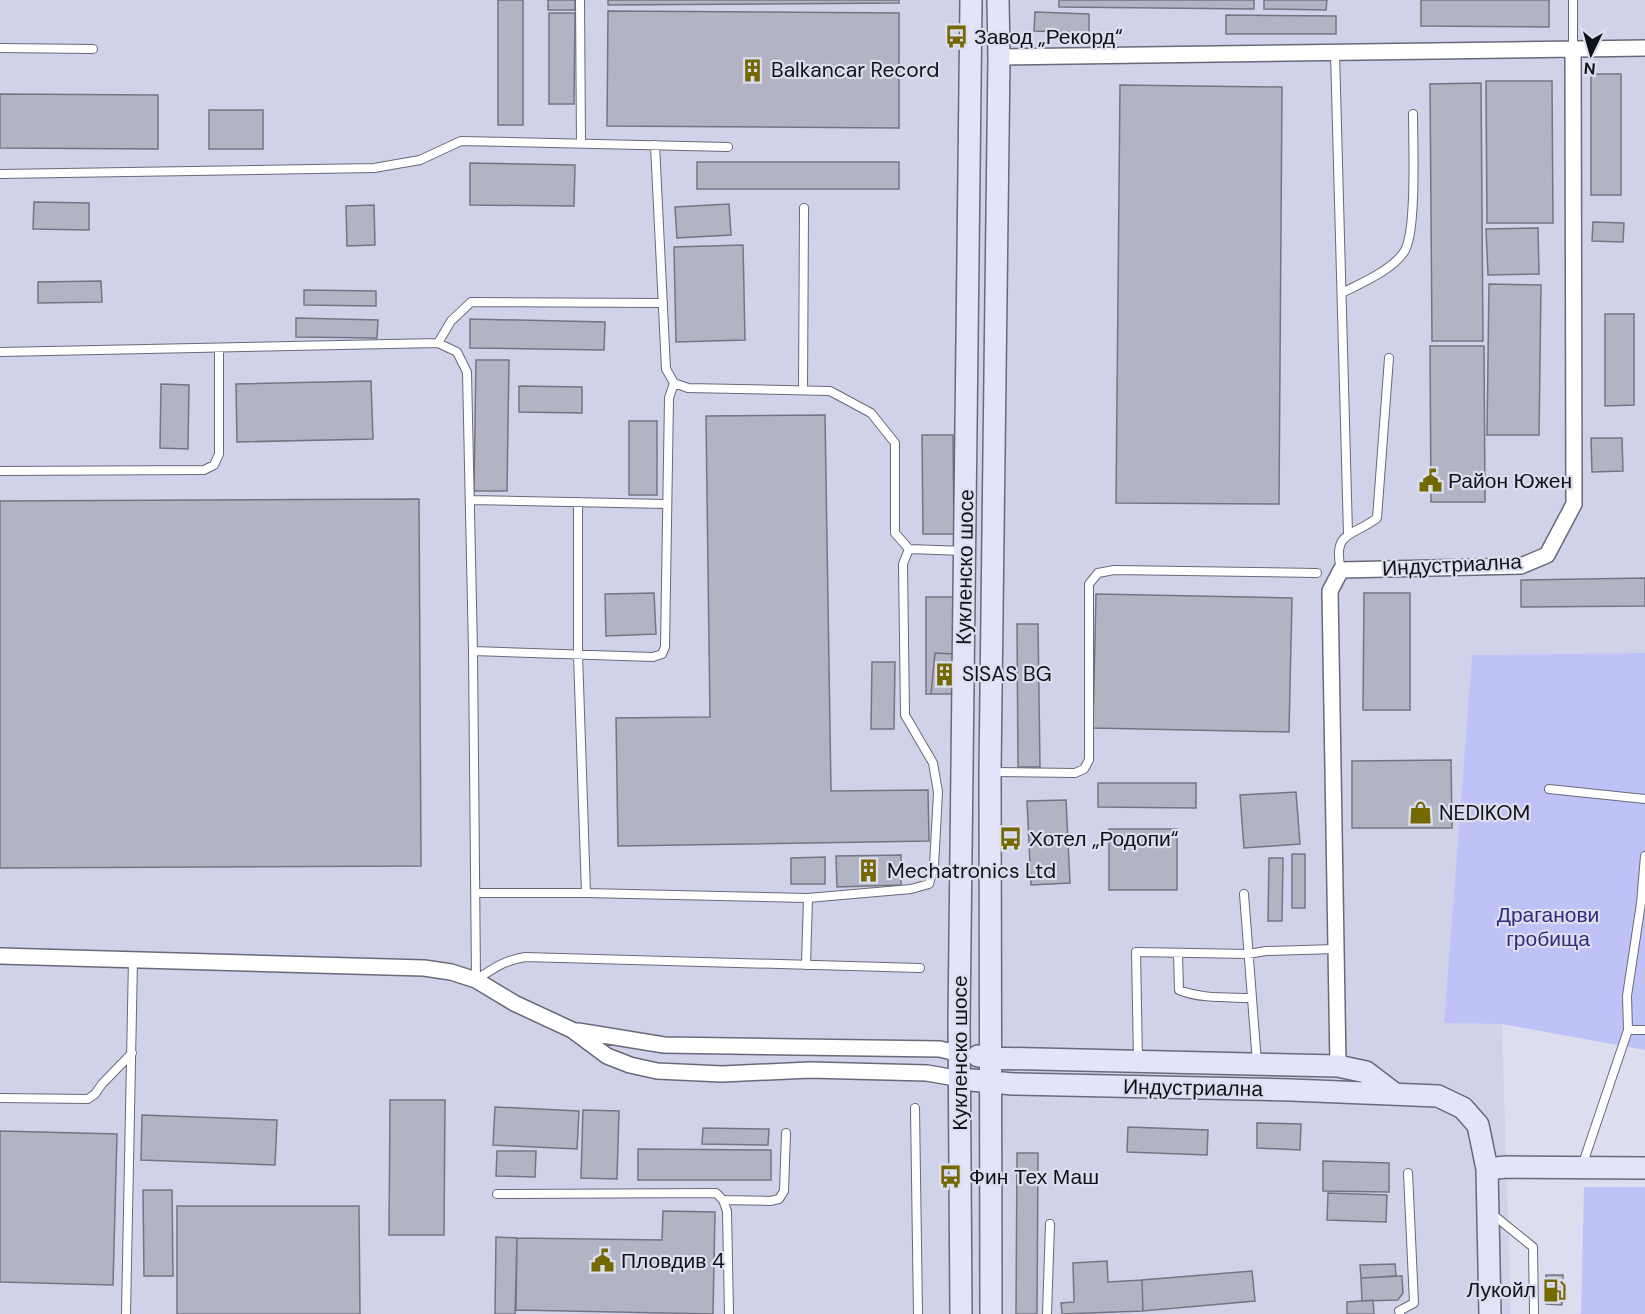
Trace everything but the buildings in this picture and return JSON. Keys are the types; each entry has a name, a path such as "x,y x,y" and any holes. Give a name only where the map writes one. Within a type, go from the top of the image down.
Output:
{"main road":[{"name":"Кукленско шосе","path":"961,1314 959,1023 971,0"},
{"name":"Кукленско шосе","path":"991,1314 990,772 998,0"},
{"name":"Индустриална","path":"960,1054 990,1058 1338,1066 1366,1072 1395,1094"},
{"name":"Индустриална","path":"961,1078 990,1083 1438,1096 1463,1108 1478,1125 1487,1169 1490,1314"},
{"path":"1487,1169 1506,1167 1645,1168"}],"street":[{"name":"Индустриална","path":"1341,570 1521,566 1547,555 1574,504 1573,48"},
{"path":"999,57 1645,48"},
{"path":"1338,1066 1330,591 1341,570"},
{"path":"0,956 424,968 451,972 476,980 514,1003 572,1030 607,1056 630,1065 657,1071 722,1074 810,1070 915,1072 961,1078"},
{"path":"572,1030 664,1046 940,1049 960,1054"}],"lane":[{"path":"580,0 580,143"},
{"path":"1573,0 1573,48"},
{"path":"0,48 93,49"},
{"path":"1335,53 1348,534"},
{"path":"1342,293 1383,271 1404,252 1412,225 1413,114"},
{"path":"0,174 374,168 420,160 461,141 728,147"},
{"path":"655,145 666,369 674,383 688,388 830,391 871,413 895,443 895,532 909,549 966,551"},
{"path":"803,390 804,208"},
{"path":"438,344 452,321 471,302 663,303"},
{"path":"0,352 438,344 457,352 467,372 477,893 476,980"},
{"path":"0,471 204,470 214,465 219,454 219,348"},
{"path":"1341,570 1338,546 1348,534 1364,528 1377,518 1389,358"},
{"path":"473,651 653,657 662,654 665,647 669,398 674,383"},
{"path":"470,500 666,504"},
{"path":"578,502 578,654 586,892"},
{"path":"477,893 586,892 808,898 911,890 929,884 934,866 938,792 933,763 905,715 903,564 909,549"},
{"path":"990,772 1075,772 1084,769 1089,760 1089,584 1098,573 1114,570 1317,573"},
{"path":"1549,789 1645,799"},
{"path":"1581,1168 1628,1030 1627,996 1641,903 1645,856"},
{"path":"1244,894 1257,1064"},
{"path":"806,965 808,898"},
{"path":"1138,1062 1136,952 1248,954 1266,951 1336,949"},
{"path":"1178,953 1179,990 1188,994 1252,998"},
{"path":"476,980 497,966 512,959 525,957 920,968"},
{"path":"126,1314 133,959"},
{"path":"1628,1030 1645,1030"},
{"path":"0,1098 88,1099 132,1053"},
{"path":"915,1108 918,1314"},
{"path":"723,1200 770,1201 779,1199 784,1191 786,1133"},
{"path":"1400,1314 1399,1311 1414,1303 1408,1173"},
{"path":"497,1194 716,1193 723,1200 727,1211 729,1314"},
{"path":"1489,1210 1533,1247 1534,1314"},
{"path":"1047,1314 1050,1224"}],"shaded area":[{"path":"0,0 1645,0 1645,653 1472,656 1444,1022 1502,1024 1511,1314 0,1314"}],"green space":[{"name":"Драганови гробища","path":"1645,653 1645,1050 1502,1024 1444,1023 1472,655"},
{"path":"1584,1187 1645,1187 1645,1314 1581,1314"}],"place":[{"name":"Завод „Рекорд“","path":"956,37"},
{"name":"Balkancar Record","path":"753,70"},
{"name":"Район Южен","path":"1430,481"},
{"name":"SISAS BG","path":"944,674"},
{"name":"NEDIKOM","path":"1421,813"},
{"name":"Хотел „Родопи“","path":"1011,839"},
{"name":"Mechatronics Ltd","path":"869,871"},
{"name":"Фин Тех Маш","path":"951,1177"},
{"name":"Пловдив 4","path":"603,1261"},
{"name":"Лукойл","path":"1554,1290"}]}
